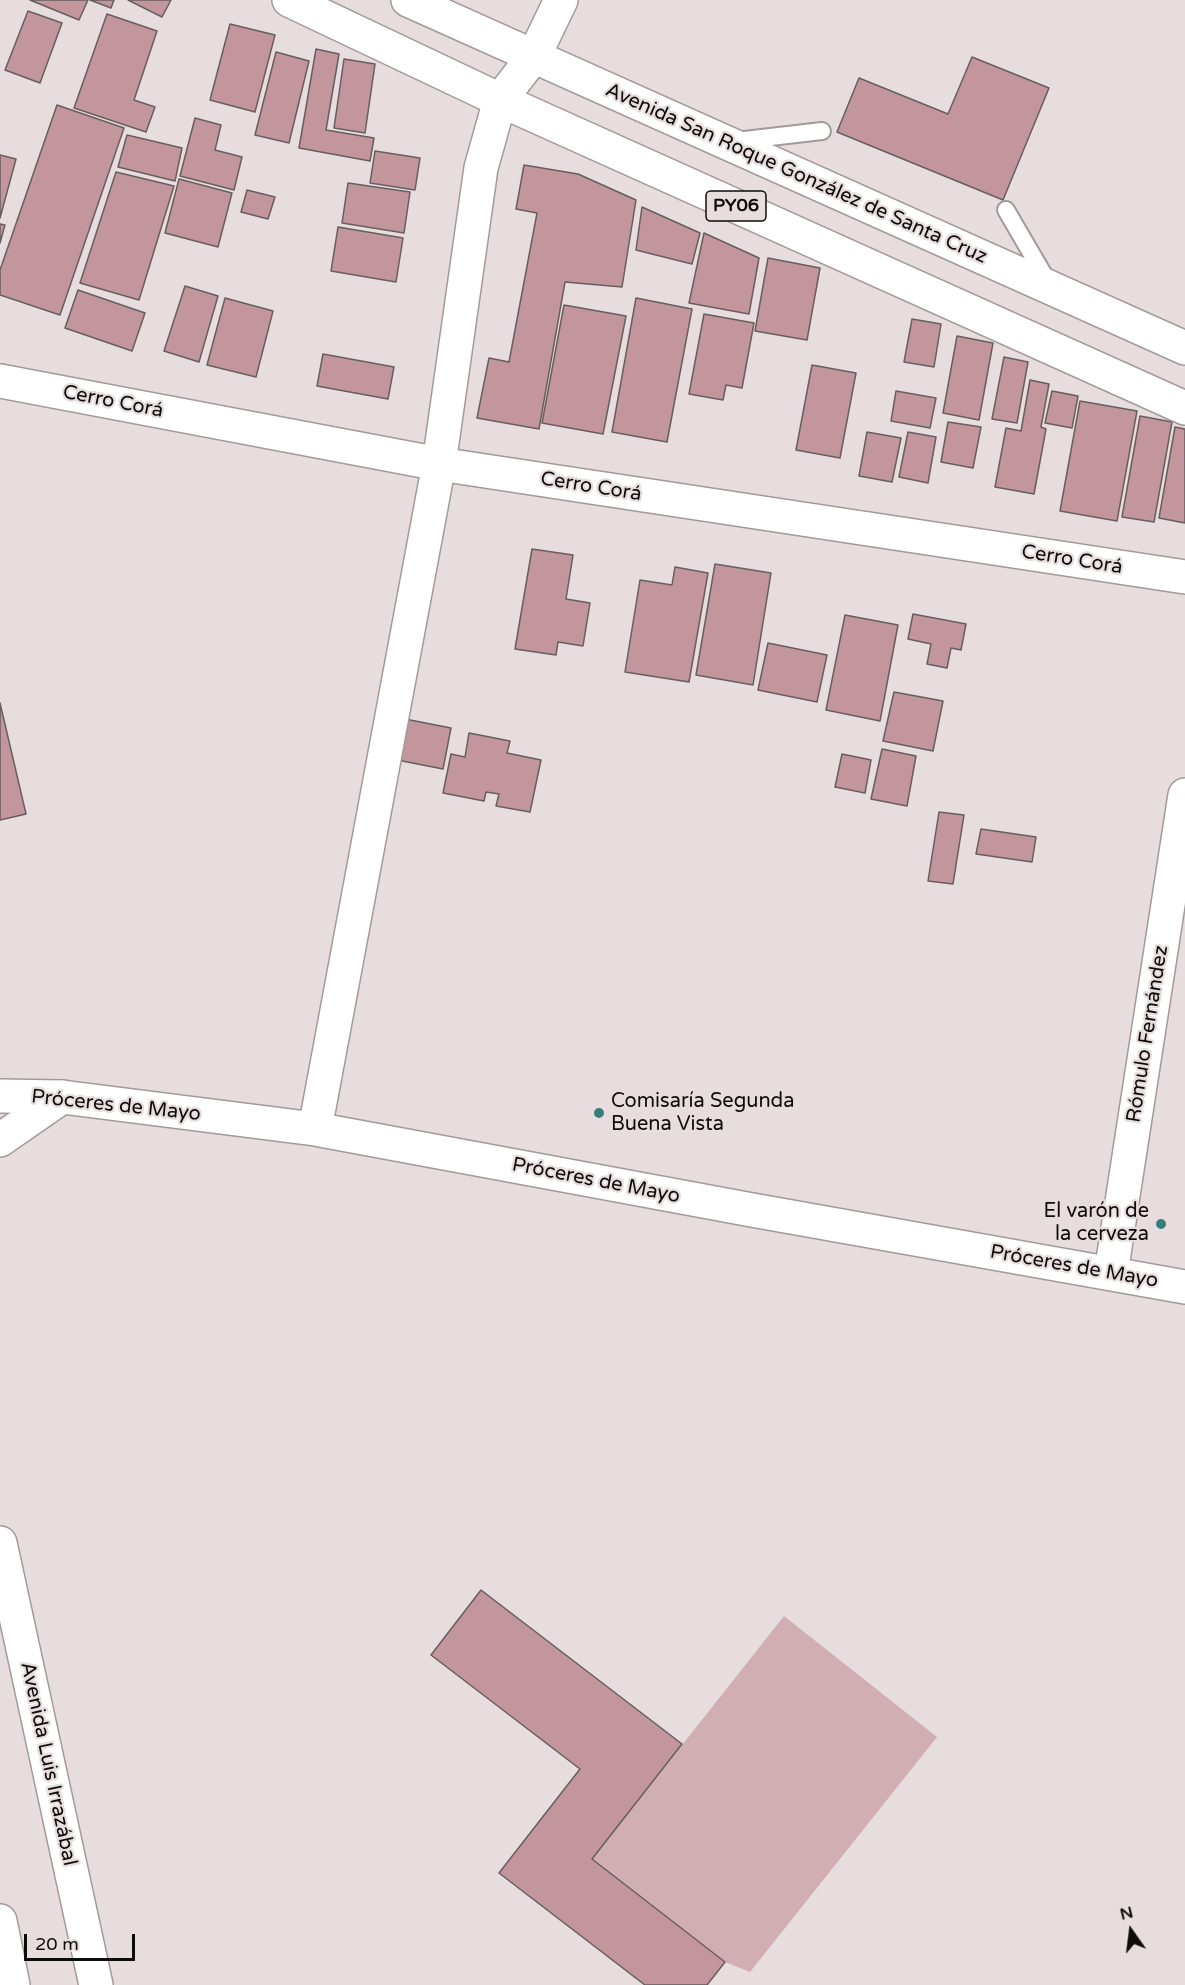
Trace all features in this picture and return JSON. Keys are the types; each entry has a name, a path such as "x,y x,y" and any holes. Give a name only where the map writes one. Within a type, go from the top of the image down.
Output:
{"main road":[{"name":"PY06","path":"288,0 500,100 1185,408"},
{"name":"Avenida San Roque González de Santa Cruz","path":"408,0 1185,348"},
{"path":"315,1129 439,464 481,168 500,100 534,56 561,0"},
{"name":"Cerro Corá","path":"0,381 439,464 1185,577"},
{"name":"Rómulo Fernández","path":"1111,1273 1185,795"},
{"name":"Próceres de Mayo","path":"2,1095 62,1097 315,1129 1185,1287"},
{"path":"0,1140 62,1097"},
{"name":"Avenida Luis Irrazábal","path":"0,1543 96,1985"},
{"path":"0,1921 14,1985"}],"lane":[{"path":"723,142 822,131"},
{"path":"1006,210 1051,288"}],"shaded area":[{"path":"784,1616 937,1737 750,1972 725,1962 592,1859"}],"building":[{"path":"30,0 88,0 79,20"},
{"path":"90,0 114,0 111,8"},
{"path":"128,0 171,0 162,17"},
{"path":"28,11 62,23 40,83 5,70"},
{"path":"107,14 157,31 134,100 155,107 146,132 74,108"},
{"path":"230,24 275,35 255,112 210,100"},
{"path":"316,49 339,54 326,130 374,138 370,161 299,148"},
{"path":"276,52 309,61 289,143 255,135"},
{"path":"972,57 1049,88 1003,200 837,132 859,78 948,114"},
{"path":"344,59 375,64 365,133 334,128"},
{"path":"57,105 124,128 60,315 0,295 0,270"},
{"path":"195,118 221,125 215,150 242,157 234,190 180,176"},
{"path":"127,135 182,148 175,181 118,167"},
{"path":"375,151 420,158 415,190 370,183"},
{"path":"0,155 16,159 0,218"},
{"path":"524,165 578,174 636,200 622,287 565,282 539,429 477,418 489,358 509,362 537,213 516,209"},
{"path":"116,172 174,186 139,300 80,283"},
{"path":"179,179 232,193 218,247 165,233"},
{"path":"348,183 410,192 404,233 342,223"},
{"path":"247,190 275,197 268,219 241,212"},
{"path":"642,207 700,233 692,264 636,250"},
{"path":"0,224 5,225 0,243"},
{"path":"338,227 403,238 396,282 331,271"},
{"path":"704,233 759,258 749,314 689,303"},
{"path":"768,258 820,268 807,340 755,331"},
{"path":"185,286 218,296 199,362 164,351"},
{"path":"78,290 145,313 132,351 65,328"},
{"path":"225,298 273,311 256,377 207,365"},
{"path":"636,298 692,309 667,442 612,432"},
{"path":"564,305 626,316 603,434 542,423"},
{"path":"704,314 754,323 742,388 726,385 723,400 689,394"},
{"path":"912,319 941,324 934,367 904,362"},
{"path":"957,336 993,343 979,420 943,413"},
{"path":"323,354 394,367 388,399 317,386"},
{"path":"1004,357 1028,362 1017,423 992,419"},
{"path":"812,365 856,373 840,458 796,450"},
{"path":"1030,380 1049,384 1041,427 1046,429 1034,494 995,487 1006,428 1021,431"},
{"path":"896,391 936,398 930,428 891,421"},
{"path":"1052,391 1078,396 1072,428 1045,423"},
{"path":"1080,401 1137,411 1117,521 1060,511"},
{"path":"1140,416 1172,422 1154,522 1122,517"},
{"path":"948,422 981,427 973,468 941,462"},
{"path":"1175,427 1185,429 1185,523 1159,518"},
{"path":"867,432 901,438 892,482 859,476"},
{"path":"908,432 936,437 928,483 899,477"},
{"path":"532,549 573,555 566,599 590,603 583,646 558,642 556,655 515,649"},
{"path":"715,564 771,573 753,685 696,675"},
{"path":"675,567 708,573 689,682 625,672 640,580 672,585"},
{"path":"913,614 966,624 961,650 951,648 947,668 927,664 931,644 908,639"},
{"path":"845,615 898,625 880,721 826,710"},
{"path":"768,643 827,655 817,702 758,690"},
{"path":"894,692 943,701 933,751 883,741"},
{"path":"0,703 26,814 0,820"},
{"path":"400,718 451,728 443,769 392,759"},
{"path":"469,733 510,741 507,753 541,760 530,812 496,806 499,794 486,792 484,801 443,793 451,754 465,757"},
{"path":"882,749 916,756 907,806 871,799"},
{"path":"842,754 871,760 865,793 835,787"},
{"path":"939,812 964,815 953,884 928,881"},
{"path":"981,829 1036,837 1032,862 976,854"},
{"path":"481,1590 682,1744 592,1859 725,1962 707,1985 645,1985 499,1873 580,1769 431,1655"}],"place":[{"name":"Comisaría Segunda Buena Vista","path":"599,1113"},
{"name":"El varón de la cerveza","path":"1161,1224"}]}
